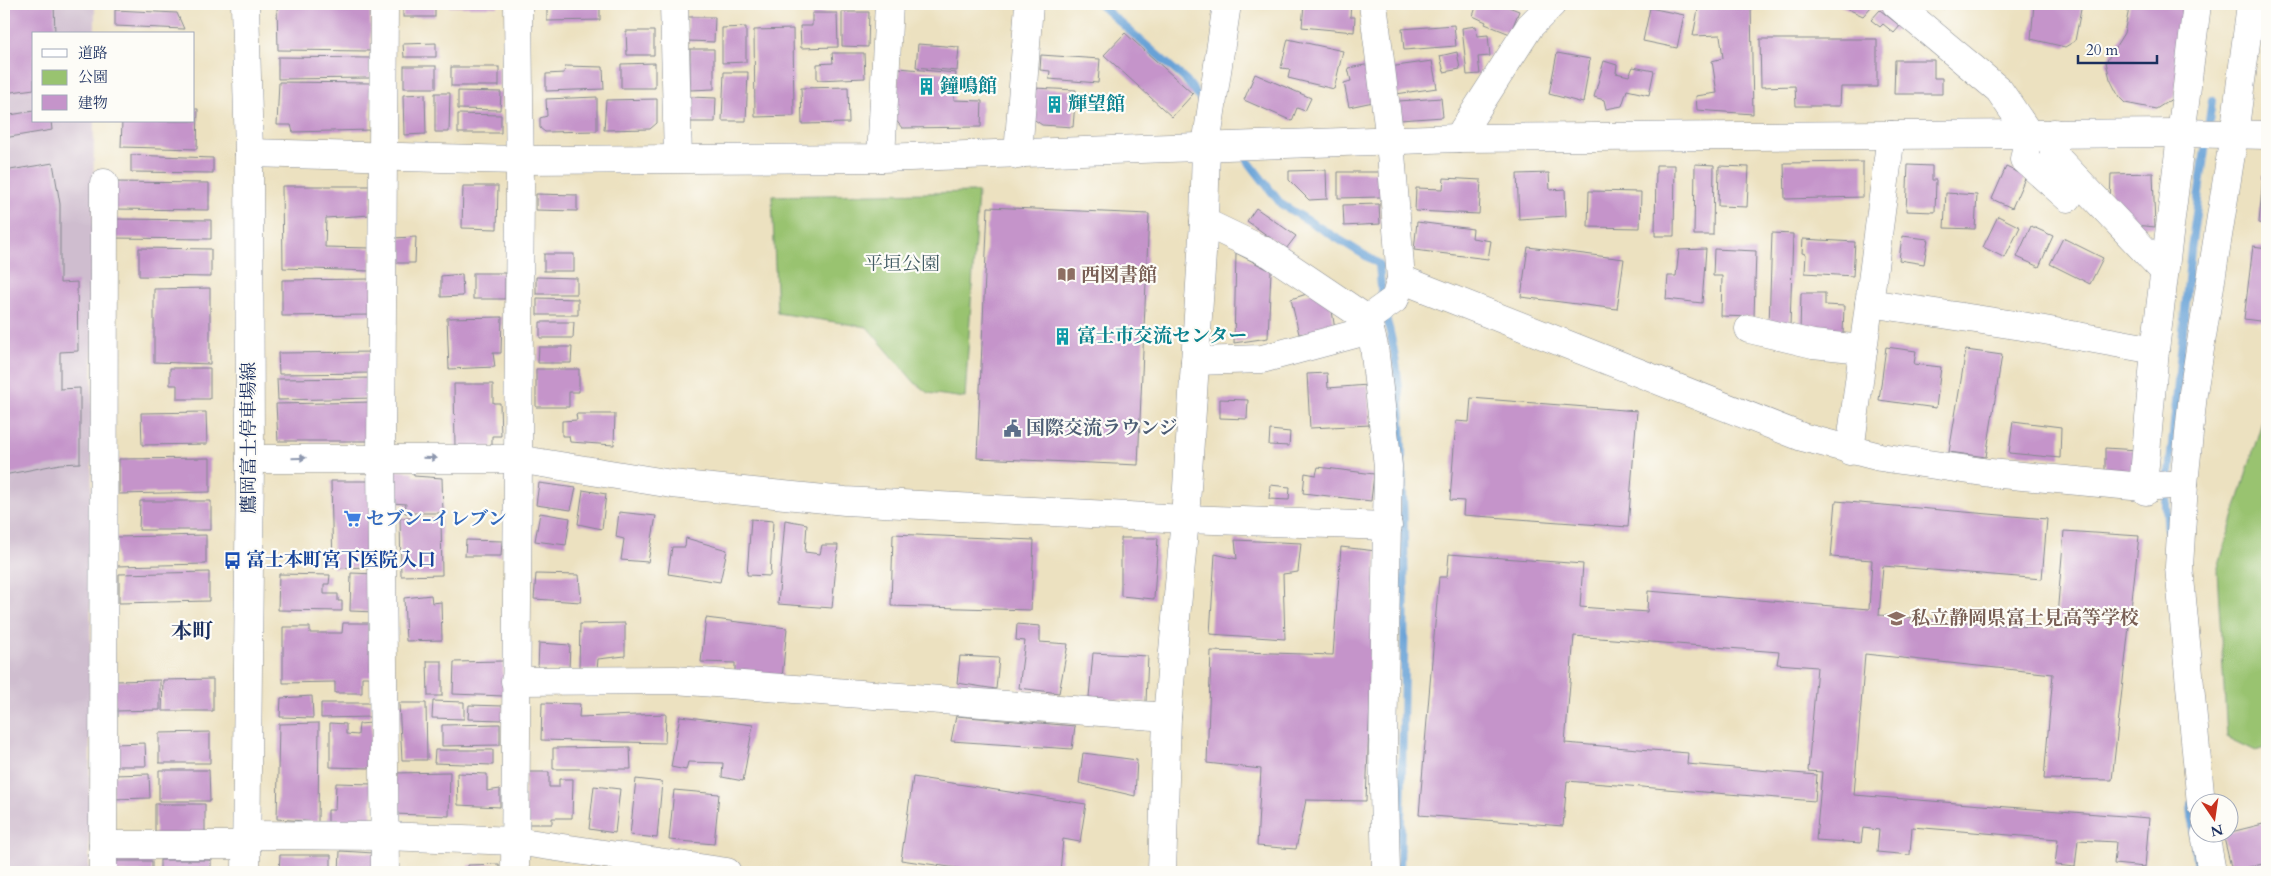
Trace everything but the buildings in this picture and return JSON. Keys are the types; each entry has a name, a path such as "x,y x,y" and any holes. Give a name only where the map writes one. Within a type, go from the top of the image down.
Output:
{"street":[{"name":"鷹岡富士停車場線","path":"245,4 249,153 250,459 246,872"},
{"path":"384,4 381,457 385,872"},
{"path":"515,872 519,160 518,4"},
{"path":"674,4 678,158"},
{"path":"881,158 889,4"},
{"path":"1018,155 1029,4"},
{"path":"1162,872 1167,717 1185,519 1204,222 1206,146 1227,4"},
{"path":"1195,361 1262,359 1368,325 1398,289 1390,142 1373,4"},
{"path":"1458,138 1530,26 1552,4"},
{"path":"1896,4 1999,90 2042,134 2054,155 2164,271"},
{"path":"2197,4 2155,350 2162,487 2179,567 2200,794"},
{"path":"2162,487 2193,393 2234,135 2251,4"},
{"path":"249,153 519,160 881,158 1018,155 1206,146 1390,142 1458,138 2181,133 2267,135"},
{"path":"2042,134 2024,159 2068,198"},
{"path":"1850,451 1891,135"},
{"path":"103,872 104,183"},
{"path":"1204,222 1269,253 1368,325 1374,346 1388,466 1384,749 1386,872"},
{"path":"1398,289 1802,437 1850,451 1990,473 2162,487"},
{"path":"1869,303 2022,326 2155,350"},
{"path":"1749,329 1813,344 1863,350"},
{"path":"250,459 381,457 517,459 672,484 845,501 1185,519 1388,526"},
{"path":"515,681 675,680 1167,717"},
{"path":"103,845 385,836 514,841 713,871"},
{"path":"2208,844 2212,872"}],"shaded area":[{"path":"4,4 95,4 95,32 32,32 32,122 94,122 89,872 4,872"}],"green space":[{"name":"平垣公園","path":"978,192 965,398 928,393 915,383 867,327 777,313 772,196"},
{"path":"2267,405 2267,747 2256,751 2227,737 2217,571"}],"waterway":[{"path":"1099,4 1186,80 1205,105"},
{"path":"2168,534 2166,505 2191,249 2212,100"},
{"path":"1241,152 1281,204 1379,264 1382,300"},
{"path":"1385,314 1391,336 1398,380 1402,448 1404,636 1400,872"},
{"path":"2194,844 2197,872"}],"place":[{"name":"鐘鳴館","path":"926,86"},
{"name":"輝望館","path":"1054,104"},
{"name":"西図書館","path":"1067,275"},
{"name":"富士市交流センター","path":"1063,336"},
{"name":"国際交流ラウンジ","path":"1012,428"},
{"name":"セブン-イレブン","path":"352,519"},
{"name":"富士本町宮下医院入口","path":"232,560"},
{"name":"私立静岡県富士見高等学校","path":"1897,618"}],"district":[{"name":"本町","path":"192,631"}]}
